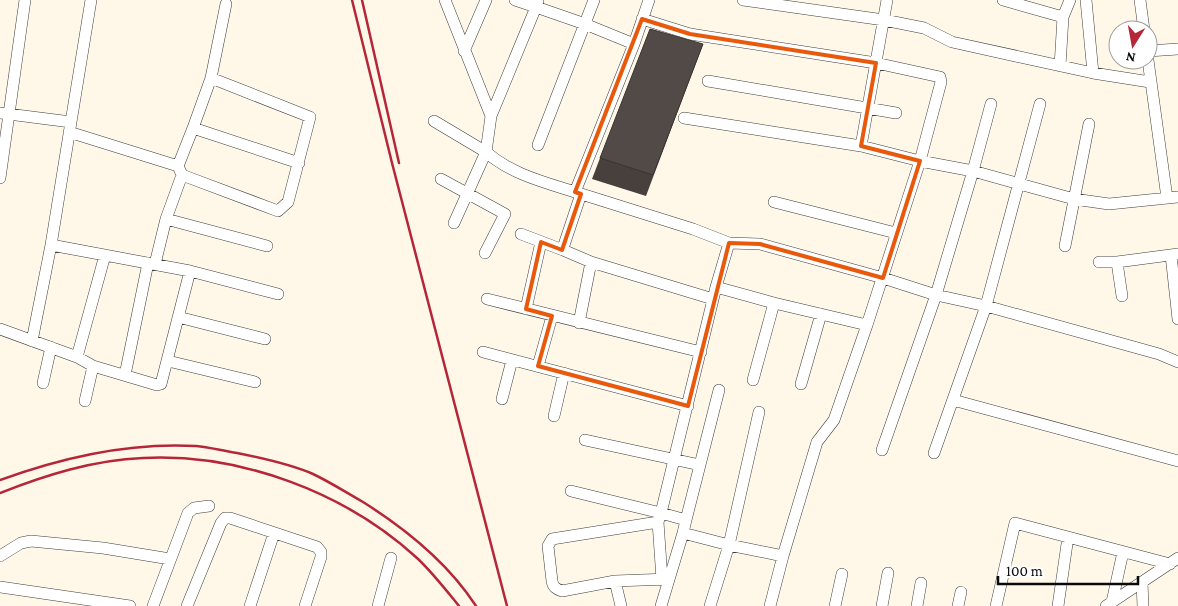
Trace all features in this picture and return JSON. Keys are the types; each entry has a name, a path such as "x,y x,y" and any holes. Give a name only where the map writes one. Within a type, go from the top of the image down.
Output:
{"street":[{"path":"0,178 5,114 25,0"},
{"path":"32,341 51,245 91,0"},
{"path":"445,0 491,116"},
{"path":"464,51 486,0"},
{"path":"515,0 537,4 634,44"},
{"path":"538,146 594,0"},
{"path":"563,250 578,193 649,0"},
{"path":"743,0 884,20 924,28 952,42 1093,73 1150,82"},
{"path":"861,146 887,0"},
{"path":"1003,0 1063,17"},
{"path":"1060,66 1063,17 1070,0"},
{"path":"1086,0 1093,73"},
{"path":"1140,0 1143,20"},
{"path":"125,375 152,263 193,128 211,78 226,4"},
{"path":"454,223 486,152 491,116 537,4"},
{"path":"642,19 690,34 876,63 940,76 942,82 920,161 867,325 834,420 817,442 770,606"},
{"path":"1158,50 1178,49"},
{"path":"684,118 861,146 920,161 973,171 1074,199 1109,204 1173,198 1149,70"},
{"path":"5,114 70,127 278,211 288,202 310,117 211,78"},
{"path":"708,81 896,113"},
{"path":"882,450 936,295 991,104"},
{"path":"934,453 986,306 1040,104"},
{"path":"434,122 528,177 693,229 729,243 760,244 883,278 936,295 986,306 1177,359"},
{"path":"1065,246 1089,124"},
{"path":"193,128 299,163"},
{"path":"441,179 505,214 485,253"},
{"path":"774,202 896,233"},
{"path":"166,219 267,246"},
{"path":"521,234 591,262 713,299"},
{"path":"526,309 541,242"},
{"path":"666,579 659,518 675,460 716,287 729,243"},
{"path":"51,245 190,271 278,294"},
{"path":"77,357 105,255"},
{"path":"1099,262 1118,262 1174,255 1178,319"},
{"path":"578,322 591,262"},
{"path":"1118,262 1122,296"},
{"path":"0,329 77,357 94,366 157,386 161,384 168,361 190,271"},
{"path":"716,287 867,325"},
{"path":"487,299 700,352"},
{"path":"753,380 774,303"},
{"path":"800,384 821,314"},
{"path":"538,366 552,316"},
{"path":"178,317 265,339"},
{"path":"43,383 51,347"},
{"path":"483,352 688,406"},
{"path":"502,399 512,360"},
{"path":"168,361 255,382"},
{"path":"85,401 94,366"},
{"path":"554,416 564,373"},
{"path":"661,606 666,579 683,533 719,390"},
{"path":"952,400 1178,461"},
{"path":"710,606 728,545 759,412"},
{"path":"585,440 700,465"},
{"path":"571,491 659,518 686,520"},
{"path":"153,606 188,513 194,508 209,506"},
{"path":"187,606 221,523 225,518 230,518 317,547 321,552 321,557 305,606"},
{"path":"659,518 552,539 548,546 552,581 553,586 562,591 615,581 666,579"},
{"path":"996,606 1015,523 1123,552 1174,561"},
{"path":"250,606 274,533"},
{"path":"683,533 728,545 783,556"},
{"path":"1058,606 1068,537"},
{"path":"0,556 21,543 31,541 104,548 170,559"},
{"path":"1109,604 1123,552"},
{"path":"378,606 391,558"},
{"path":"1109,604 1174,561"},
{"path":"882,606 888,573"},
{"path":"835,606 842,574"},
{"path":"615,581 621,606"},
{"path":"917,606 921,582"},
{"path":"1142,582 1143,606"},
{"path":"0,587 130,606"},
{"path":"958,606 961,592"}],"highlighted area":[{"path":"642,19 690,34 876,63 861,146 920,161 883,278 760,244 729,243 688,406 538,366 552,316 526,309 541,242 562,250 581,194 575,192"}],"building":[{"path":"650,29 703,44 653,175 600,158"}],"railway":[{"path":"352,0 392,163 507,606"},
{"path":"362,0 399,163"},
{"path":"0,480 72,458 146,446 201,447 276,462 304,470 319,477 363,502 395,524 425,548 453,575 476,606"},
{"path":"0,493 35,480 88,465 124,459 180,458 217,462 253,470 289,481 324,496 357,514 389,535 417,558 459,606"}]}
